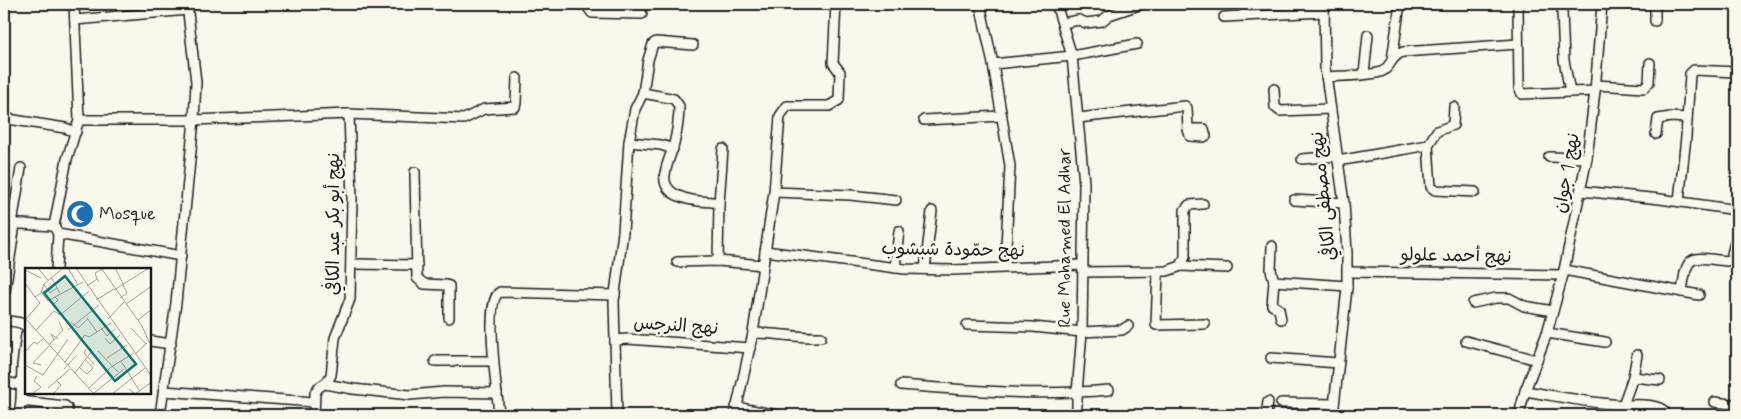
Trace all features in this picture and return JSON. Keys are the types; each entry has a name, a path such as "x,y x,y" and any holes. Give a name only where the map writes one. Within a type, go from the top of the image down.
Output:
{"street":[{"path":"56,268 56,230 66,167 79,120 74,4"},
{"path":"588,4 592,13 642,14"},
{"path":"777,415 735,411 753,333 774,192 779,122 784,108 790,106 829,106 839,100 841,75 833,63 836,4"},
{"path":"980,4 993,64 1010,166 1005,266"},
{"name":"Rue Mohamed El Adhar","path":"1056,4 1072,56 1084,183 1082,332 1076,415"},
{"path":"1063,23 1079,20 1086,23 1102,21 1109,15 1142,4"},
{"path":"1243,4 1245,16"},
{"path":"1392,60 1400,4"},
{"name":"نهج 1 جوان","path":"1519,415 1547,333 1564,272 1588,158 1602,4"},
{"path":"1655,4 1655,20"},
{"path":"1518,5 1519,88 1522,94 1570,92 1595,88 1644,88 1648,82 1650,63"},
{"path":"75,20 188,7 196,82 194,120 171,344 160,415"},
{"path":"1224,17 1324,8"},
{"name":"نهج مصطفى الكافي","path":"1324,8 1326,77 1344,203 1348,272 1338,363 1335,412"},
{"path":"1562,12 1564,60 1570,92"},
{"path":"1364,74 1368,35"},
{"path":"615,340 614,295 623,232 629,142 635,109 644,93 648,60 653,44 656,42 693,45"},
{"path":"993,64 1072,56 1137,44"},
{"path":"1326,77 1383,71 1395,56 1403,52 1518,44"},
{"path":"1679,201 1690,74 1694,70 1737,72"},
{"path":"79,120 194,120 349,114 464,119 484,109 514,107 516,104 517,78"},
{"path":"1274,89 1275,107 1280,112 1330,109"},
{"path":"644,93 670,98 679,104 679,117 672,149 665,169 666,185 684,198 719,203"},
{"path":"1078,118 1184,106 1187,108 1188,129"},
{"path":"1454,108 1453,125 1437,131 1428,145 1431,187 1435,190 1475,192"},
{"name":"نهج أبو بكر عبد الكافي","path":"314,402 316,390 325,384 331,374 336,338 349,305 352,264 352,198 349,114"},
{"path":"924,120 1002,116"},
{"path":"1656,134 1658,119 1671,117 1687,118"},
{"path":"8,119 65,128 76,132"},
{"path":"629,142 661,145 672,149"},
{"path":"1302,159 1338,158 1428,145"},
{"path":"718,260 719,203 723,148"},
{"path":"1549,157 1588,158"},
{"path":"5,291 10,224 22,168"},
{"path":"414,172 417,278 421,282 446,284 449,286 449,318"},
{"path":"1581,191 1679,201 1737,210"},
{"path":"774,192 850,195 896,200"},
{"path":"1294,200 1344,203"},
{"path":"1181,266 1185,257 1185,210 1189,205 1203,204"},
{"path":"925,269 932,211"},
{"path":"10,224 56,230 181,256"},
{"path":"895,268 899,231"},
{"path":"1682,292 1686,266 1689,261 1694,259 1727,261 1731,258 1737,234"},
{"path":"1272,246 1271,270 1274,281 1272,305 1280,309 1281,319"},
{"name":"نهج حمّودة شبشوب","path":"765,251 895,268 953,270 1005,266 1158,272 1181,266 1227,268"},
{"path":"677,262 718,260 763,265"},
{"path":"352,264 417,265"},
{"path":"1158,272 1156,325 1205,324"},
{"name":"نهج أحمد علولو","path":"1348,272 1564,272 1699,295"},
{"path":"1274,281 1347,286"},
{"path":"499,415 493,361 493,308 494,298 497,294 500,292 614,295"},
{"path":"1473,303 1496,298 1509,298 1524,306 1553,311"},
{"path":"9,321 20,322 25,326"},
{"path":"966,325 1033,327 1082,332 1122,330 1128,326"},
{"path":"753,333 806,338 822,337"},
{"path":"1547,333 1605,342"},
{"name":"نهج النرجس","path":"617,415 615,340 750,348"},
{"path":"1466,340 1537,360"},
{"path":"151,341 171,344"},
{"path":"19,415 25,350"},
{"path":"1623,405 1633,377 1637,355"},
{"path":"1271,358 1338,363"},
{"path":"435,361 493,361"},
{"path":"1633,377 1660,380"},
{"path":"4,382 23,379"},
{"path":"325,384 353,390 416,395 444,392 497,393"},
{"path":"901,385 987,392 1077,393 1109,390"},
{"path":"1526,391 1623,405 1662,408 1665,415"},
{"path":"164,392 314,402 314,415"},
{"path":"21,401 65,406 68,415"},
{"path":"1266,415 1268,402"},
{"path":"1715,402 1737,405"},
{"path":"1281,403 1335,412"}],"place":[{"name":"Mosque","path":"80,214"}]}
